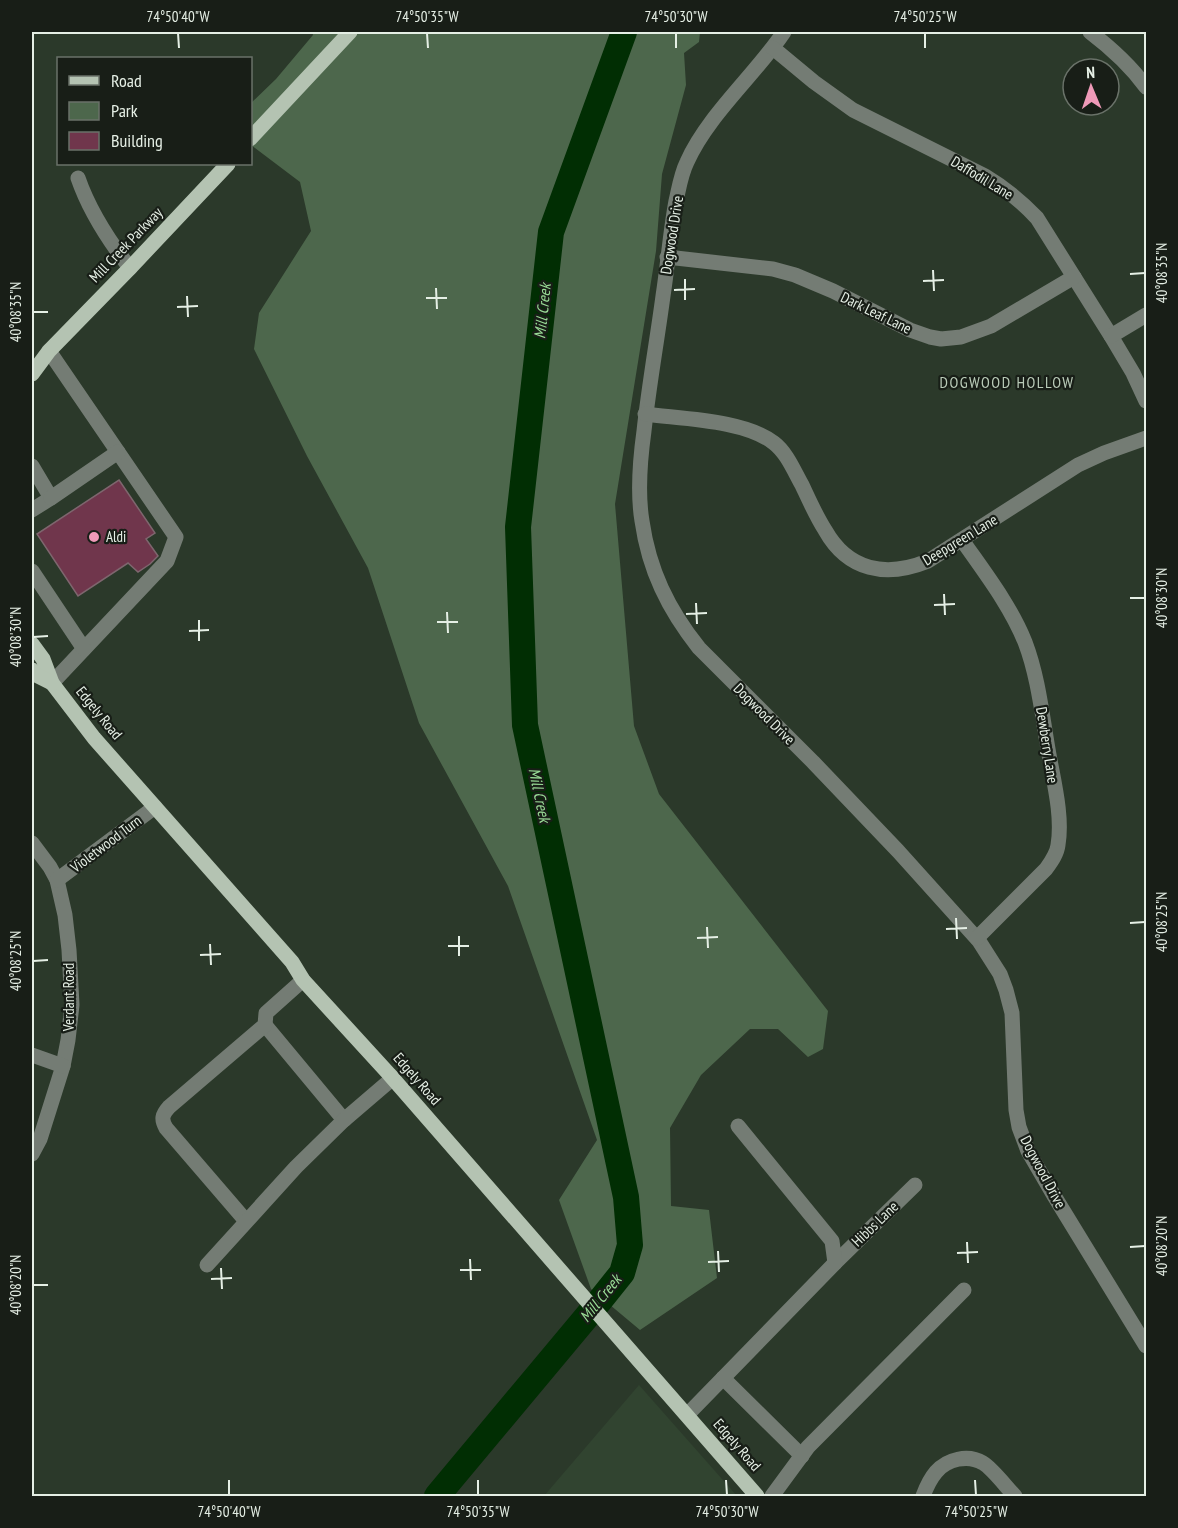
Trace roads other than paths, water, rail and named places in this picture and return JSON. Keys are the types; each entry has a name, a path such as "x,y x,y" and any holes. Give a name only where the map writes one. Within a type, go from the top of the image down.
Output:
{"main road":[{"path":"252,137 350,32"},
{"name":"Mill Creek Parkway","path":"32,374 49,351 227,165"},
{"name":"Mill Creek Parkway","path":"32,358 49,351"},
{"name":"Edgely Road","path":"32,644 43,659 52,683 94,738 292,962 303,980 393,1078 757,1497"},
{"name":"Edgely Road","path":"32,670 36,675 52,683"}],"street":[{"name":"Dogwood Drive","path":"784,32 696,144 680,182 667,257 641,452 639,495 642,522 650,556 667,601 682,627 699,648 898,851 977,938 1000,974 1012,1013 1016,1110 1028,1151 1146,1346"},
{"path":"1090,32 1116,52 1146,87"},
{"name":"Daffodil Lane","path":"773,48 853,110 985,176 1005,188 1025,205 1037,218 1111,336 1133,373 1146,401"},
{"path":"78,178 84,198 130,268"},
{"name":"Dark Leaf Lane","path":"667,257 773,269 795,275 833,291 910,330 941,339 972,334 991,326 1074,277"},
{"path":"1111,336 1146,315"},
{"path":"49,351 176,537 167,561 52,683"},
{"name":"Deepgreen Lane","path":"645,414 721,423 758,432 775,444 791,464 826,532 841,552 851,560 881,570 915,566 928,561 1078,465 1146,438"},
{"path":"32,510 118,452"},
{"path":"32,466 51,498"},
{"name":"Dewberry Lane","path":"962,540 1011,613 1025,641 1037,687 1059,829 1058,848 1046,869 977,938"},
{"path":"32,571 84,649"},
{"name":"Violetwood Turn","path":"57,880 155,807"},
{"name":"Verdant Road","path":"32,843 57,880 65,915 72,1005 63,1066 40,1139 32,1154"},
{"path":"246,1221 166,1128 162,1121 162,1114 265,1025 266,1013 303,980"},
{"path":"265,1025 345,1120"},
{"path":"32,1055 63,1066"},
{"path":"207,1265 296,1167 393,1078"},
{"path":"738,1126 831,1241 835,1263"},
{"name":"Hibbs Lane","path":"687,1415 835,1263 915,1185"},
{"path":"772,1497 808,1447 964,1290"},
{"path":"723,1378 802,1456"},
{"path":"923,1497 937,1471 952,1461 970,1458 984,1463 1015,1497"}],"waterway":[{"name":"Mill Creek","path":"437,1496 622,1273 630,1245 626,1197 525,725 518,527 551,232 624,32"}],"place":[{"name":"Aldi","path":"94,537"}],"district":[{"name":"DOGWOOD HOLLOW","path":"1007,382"}]}
